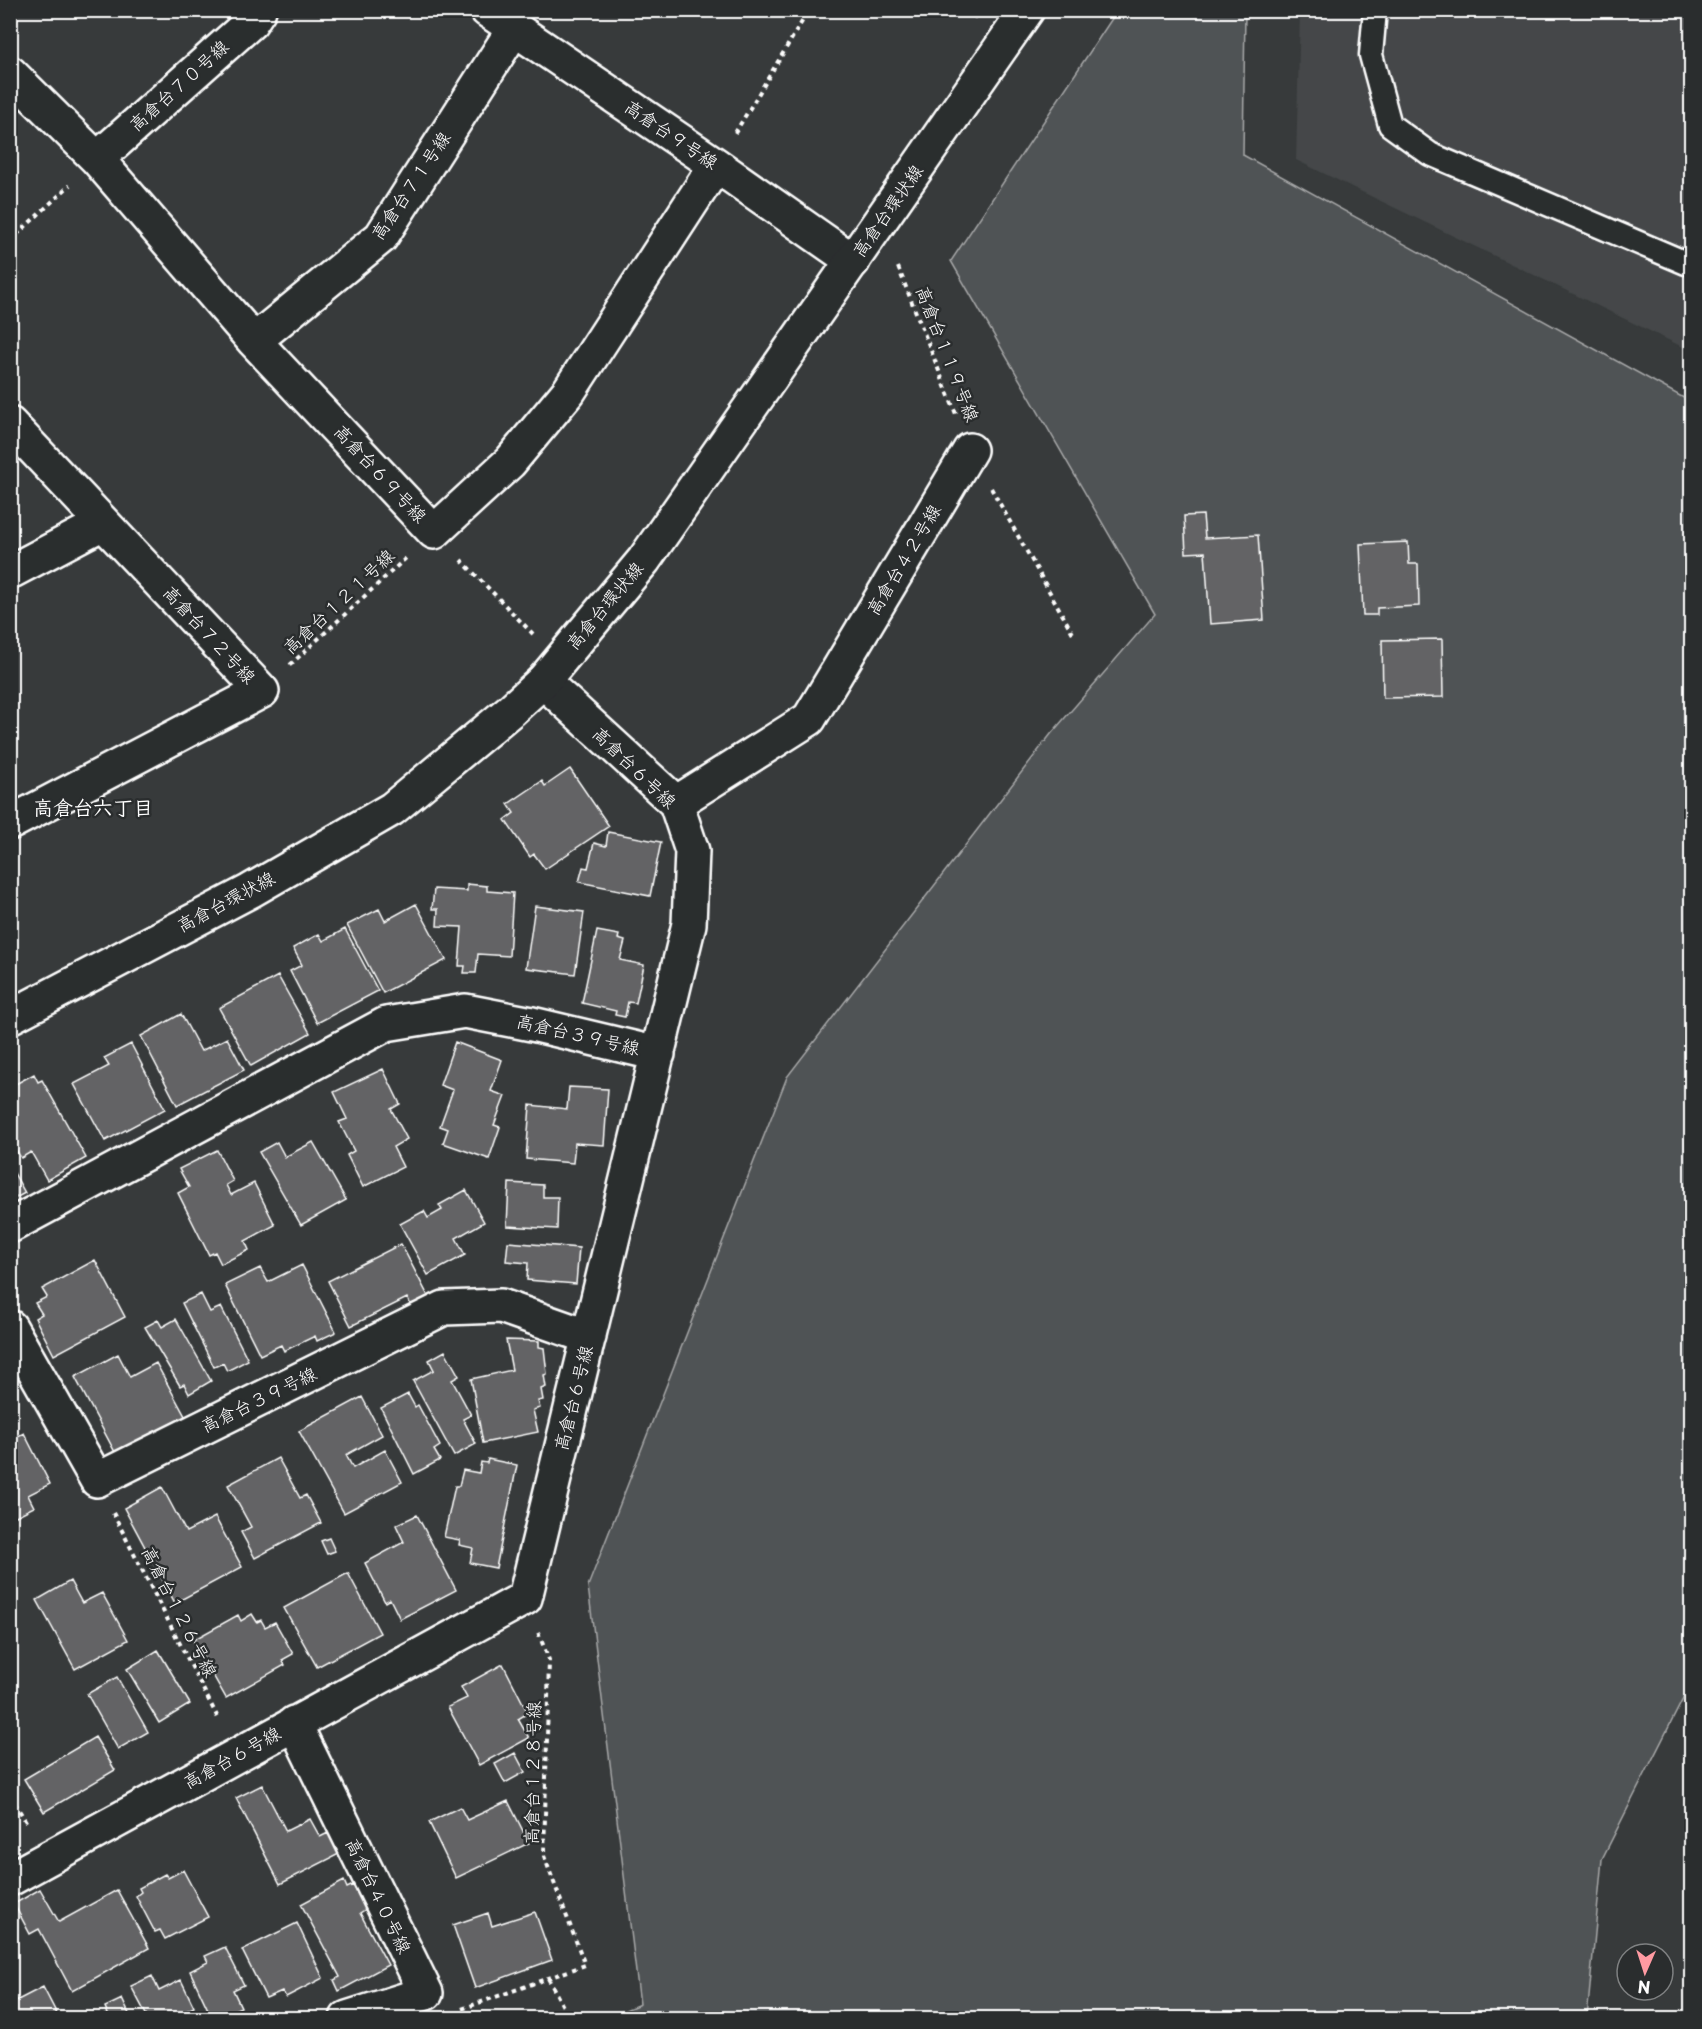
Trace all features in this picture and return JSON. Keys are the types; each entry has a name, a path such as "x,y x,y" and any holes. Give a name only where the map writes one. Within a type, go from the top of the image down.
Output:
{"street":[{"name":"高倉台７０号線","path":"97,159 251,22 259,10"},
{"name":"高倉台９号線","path":"487,10 854,261"},
{"name":"高倉台環状線","path":"10,1017 250,891 392,809 543,681 644,560 1027,10"},
{"name":"高倉台７１号線","path":"254,341 381,237 514,29"},
{"name":"高倉台６９号線","path":"10,73 97,159 254,341 434,532 510,462 569,391 716,165"},
{"name":"高倉台７２号線","path":"10,424 262,691 10,823"},
{"name":"高倉台４２号線","path":"676,803 809,719 970,450"},
{"path":"10,572 103,523"},
{"name":"高倉台６号線","path":"10,1879 525,1598 689,924 692,852 676,803 543,681"},
{"name":"高倉台３９号線","path":"10,1226 386,1024 465,1011 532,1024 658,1054"},
{"name":"高倉台３９号線","path":"97,1480 444,1308 501,1306 589,1337"},
{"path":"10,1327 97,1480"},
{"name":"高倉台４０号線","path":"294,1724 426,1994 347,2019"}],"lane":[{"path":"1375,10 1371,55 1390,125 1430,154 1686,264 1692,263"}],"path":[{"path":"716,165 808,10"},
{"path":"965,10 977,18"},
{"path":"10,241 97,159"},
{"name":"高倉台１１９号線","path":"898,267 970,450"},
{"path":"970,450 1075,637"},
{"path":"434,532 533,635"},
{"name":"高倉台１２１号線","path":"262,691 434,532"},
{"name":"高倉台１２６号線","path":"97,1480 237,1755"},
{"name":"高倉台１２８号線","path":"455,2011 585,1965 544,1856 549,1660 525,1598"},
{"path":"548,1978 569,2019"}],"shaded area":[{"path":"1117,11 1245,11 1243,155 1691,402 1691,1683 1602,1859 1587,2018 606,2018 640,2004 588,1586 787,1077 1051,734 1155,614 951,261"},
{"path":"1300,11 1691,11 1691,351 1296,160"}],"building":[{"path":"1203,515 1205,538 1258,535 1264,620 1210,624 1205,552 1186,553 1184,516"},
{"path":"1408,542 1409,564 1418,564 1419,606 1377,608 1377,615 1363,615 1360,544"},
{"path":"1442,639 1443,697 1383,698 1382,640"},
{"path":"570,769 609,826 545,869 534,854 530,857 505,820 514,813 508,804 542,781 545,786"},
{"path":"608,832 661,842 650,896 579,882 583,867 588,868 594,843 606,846"},
{"path":"467,884 487,886 487,891 513,893 509,956 478,954 476,973 464,973 465,966 459,966 462,927 437,926 438,909 432,909 434,889 467,891"},
{"path":"416,904 446,960 383,993 347,925 379,909 385,921"},
{"path":"535,906 584,912 575,974 526,968"},
{"path":"345,929 378,991 317,1023 290,971 302,965 293,948 319,934 323,941"},
{"path":"597,931 619,935 618,939 625,941 620,960 644,965 636,1003 628,1002 625,1017 615,1015 616,1011 582,1003"},
{"path":"278,976 310,1033 251,1066 219,1008"},
{"path":"181,1014 201,1051 227,1038 244,1070 177,1105 141,1036"},
{"path":"455,1042 502,1060 491,1091 505,1096 494,1125 500,1127 489,1159 443,1143 448,1129 440,1126 453,1090 440,1085"},
{"path":"131,1044 165,1109 105,1141 74,1084 109,1066 104,1058"},
{"path":"383,1069 400,1104 391,1109 407,1139 393,1147 403,1167 363,1187 347,1155 354,1151 339,1122 347,1119 334,1092"},
{"path":"34,1074 38,1082 42,1080 86,1158 47,1180 31,1152 21,1158 10,1140 10,1087"},
{"path":"569,1087 608,1089 604,1145 575,1143 573,1163 526,1159 530,1105 567,1109"},
{"path":"277,1142 285,1157 313,1142 346,1200 301,1225 259,1152"},
{"path":"217,1150 233,1181 226,1185 231,1195 254,1183 275,1225 245,1241 249,1250 221,1264 215,1252 209,1255 178,1193 189,1187 179,1169"},
{"path":"10,1166 25,1193 10,1201"},
{"path":"509,1183 543,1185 543,1197 558,1197 557,1229 507,1226"},
{"path":"466,1190 484,1222 456,1238 465,1255 428,1275 400,1224 424,1211 428,1218 442,1210 439,1205"},
{"path":"508,1242 579,1248 576,1284 527,1280 528,1263 506,1261"},
{"path":"401,1244 428,1296 411,1305 407,1298 351,1326 328,1281"},
{"path":"95,1260 125,1317 54,1355 35,1318 42,1314 35,1303 47,1297 42,1289"},
{"path":"302,1265 336,1332 317,1341 315,1336 284,1351 281,1345 260,1355 225,1285 260,1268 268,1282"},
{"path":"201,1294 210,1312 221,1307 248,1360 227,1371 223,1363 214,1367 182,1303"},
{"path":"176,1319 211,1381 189,1394 184,1384 180,1386 145,1327 158,1320 162,1327"},
{"path":"506,1340 539,1341 539,1347 544,1348 546,1387 541,1389 543,1400 538,1401 540,1408 533,1410 538,1432 483,1443 471,1379 512,1370"},
{"path":"445,1351 459,1376 452,1380 471,1415 463,1419 476,1444 454,1456 413,1381 434,1370 429,1360"},
{"path":"118,1354 130,1377 156,1363 186,1418 116,1454 75,1377"},
{"path":"408,1394 415,1407 418,1405 440,1446 434,1450 440,1460 414,1474 381,1408"},
{"path":"362,1397 382,1435 346,1455 353,1468 385,1450 402,1482 344,1513 299,1431"},
{"path":"24,1433 50,1484 28,1495 34,1507 10,1519 10,1440"},
{"path":"278,1458 300,1498 306,1495 321,1523 255,1558 241,1532 251,1527 228,1485"},
{"path":"488,1459 517,1465 496,1568 470,1563 473,1548 459,1545 460,1540 444,1537 455,1486 459,1486 463,1470 479,1473 481,1462 487,1463"},
{"path":"162,1487 186,1532 215,1517 242,1567 175,1603 124,1508"},
{"path":"417,1515 456,1590 400,1619 390,1599 385,1602 365,1563 404,1542 396,1525"},
{"path":"329,1538 335,1551 327,1554 321,1541"},
{"path":"348,1573 380,1633 317,1667 284,1608"},
{"path":"70,1581 82,1603 102,1593 128,1640 75,1669 37,1600"},
{"path":"252,1614 257,1622 261,1620 265,1627 275,1622 293,1654 282,1660 285,1665 226,1698 193,1640 238,1615 241,1621"},
{"path":"158,1650 190,1704 159,1723 127,1669"},
{"path":"503,1664 528,1713 518,1719 529,1738 479,1765 448,1707 467,1698 461,1687"},
{"path":"117,1677 148,1732 118,1749 87,1694"},
{"path":"95,1737 115,1770 44,1812 24,1779"},
{"path":"515,1753 525,1772 505,1783 495,1764"},
{"path":"262,1785 286,1831 310,1819 320,1837 328,1833 339,1854 280,1884 236,1798"},
{"path":"508,1801 529,1843 456,1878 429,1822 460,1807 467,1820"},
{"path":"183,1870 208,1917 165,1939 160,1930 155,1932 136,1896 141,1892 139,1888 165,1874 168,1878"},
{"path":"344,1881 347,1888 353,1885 366,1909 360,1913 388,1965 339,1991 334,1980 340,1977 301,1904"},
{"path":"40,1889 59,1922 117,1890 149,1948 72,1991 39,1929 30,1934 14,1904"},
{"path":"535,1912 552,1960 475,1988 453,1925 488,1913 492,1926"},
{"path":"297,1923 323,1978 286,1997 282,1991 266,1998 242,1950"},
{"path":"225,1947 244,1985 233,1990 241,2007 212,2018 190,1971 208,1962 205,1956"},
{"path":"152,1976 159,1991 181,1980 194,2007 184,2012 187,2018 148,2018 131,1986"},
{"path":"43,1987 59,2018 10,2018 10,2004"},
{"path":"122,1999 131,2018 98,2018 108,2014 105,2007"}],"district":[{"name":"高倉台六丁目","path":"93,808"}]}
